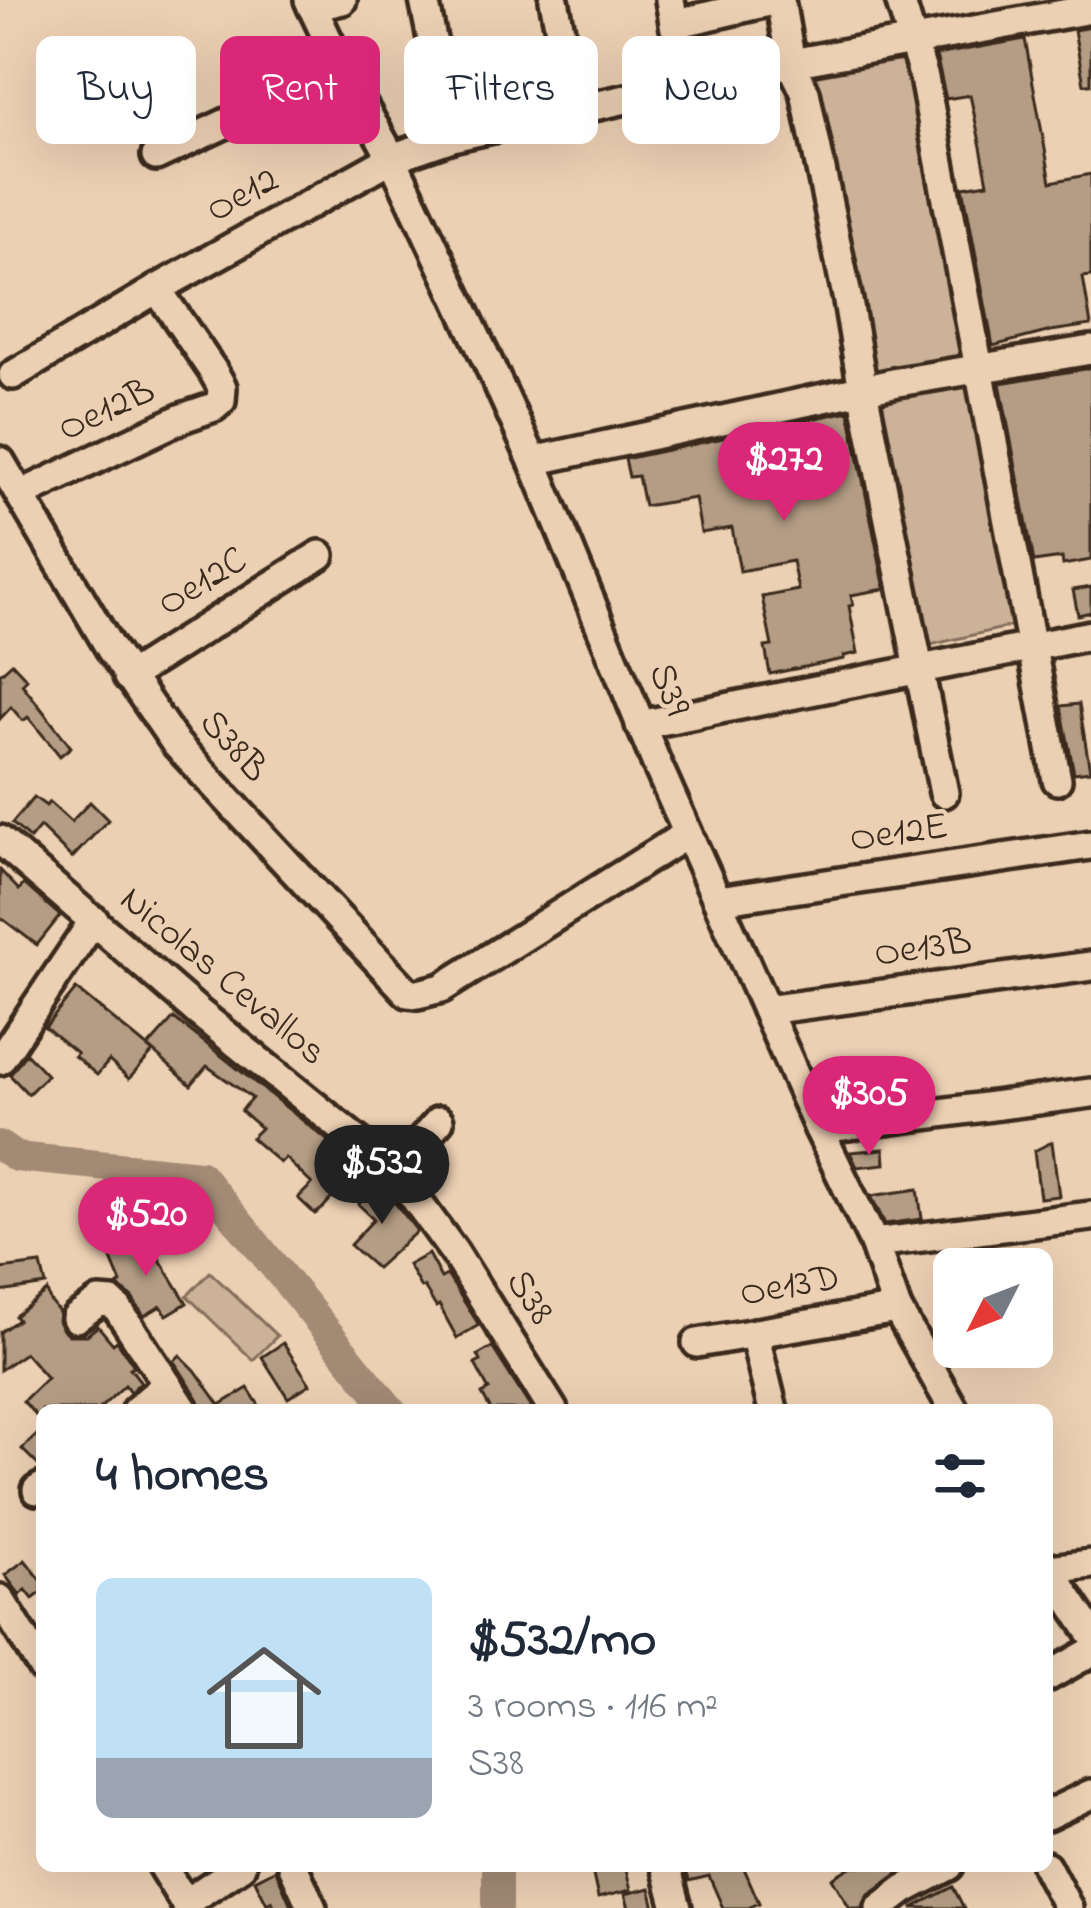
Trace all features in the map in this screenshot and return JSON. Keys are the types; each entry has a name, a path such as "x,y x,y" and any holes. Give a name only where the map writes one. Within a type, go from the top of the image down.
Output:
{"street":[{"path":"310,4 342,0"},
{"path":"424,0 431,36"},
{"path":"554,0 561,36"},
{"path":"672,12 778,0 790,62 805,92 944,793"},
{"path":"900,0 923,75 1057,780"},
{"name":"S39","path":"310,4 325,36"},
{"name":"Oe12","path":"780,64 911,43 998,13 1091,9"},
{"path":"156,156 220,126"},
{"name":"S39","path":"380,137 533,461 640,725 874,1244 897,1309 951,1404"},
{"name":"Oe12","path":"13,375 392,158 432,144"},
{"name":"Oe12B","path":"22,494 214,407 223,396 213,371 157,289"},
{"path":"533,461 863,390 1091,350"},
{"path":"0,461 22,494"},
{"name":"S38B","path":"22,494 128,677 176,744 408,993 442,988 687,834"},
{"name":"Oe12C","path":"128,677 320,555"},
{"path":"640,725 1091,635"},
{"name":"Nicolas Cevallos","path":"0,840 198,1012 395,1171"},
{"name":"Oe12E","path":"718,900 1091,845"},
{"path":"0,1060 94,920"},
{"name":"Oe13B","path":"766,1010 1091,966"},
{"path":"819,1129 1091,1093"},
{"path":"395,1171 439,1120"},
{"name":"S38","path":"395,1171 454,1252 549,1404"},
{"name":"Oe13D","path":"874,1244 1091,1216"},
{"path":"76,1318 99,1301 112,1303 180,1404"},
{"name":"Oe13D","path":"697,1343 897,1309"},
{"path":"754,1333 772,1404"},
{"path":"143,1404 167,1384"},
{"path":"1053,1568 1091,1564"},
{"path":"1053,1575 1091,1632"},
{"path":"0,1599 36,1648"},
{"path":"1053,1674 1091,1652"},
{"path":"1053,1812 1091,1794"},
{"path":"166,1872 186,1905 233,1872"},
{"path":"296,1872 312,1908"},
{"path":"668,1872 677,1908"},
{"path":"880,1908 910,1899 942,1872"},
{"path":"1049,1872 1068,1908"}],"shaded area":[{"path":"911,60 970,362 872,379 806,70"},
{"path":"974,379 1020,624 922,647 875,393"},
{"path":"210,1272 277,1336 253,1360 187,1296"}],"building":[{"path":"1091,27 1091,84 1084,84 1074,30"},
{"path":"1025,39 1051,182 1091,174 1091,276 1083,277 1091,325 993,346 963,187 988,183 981,147 970,95 946,99 936,55"},
{"path":"1091,368 1091,560 1063,565 1062,558 1034,562 1000,383"},
{"path":"849,411 885,589 851,595 858,653 770,674 765,647 772,646 762,597 798,590 792,561 740,571 732,528 701,533 695,498 644,506 638,476 629,477 625,459"},
{"path":"1091,587 1091,612 1078,615 1073,590"},
{"path":"12,663 27,679 22,684 71,747 60,756 28,717 23,721 11,707 0,719 0,674"},
{"path":"1079,704 1090,771 1074,773 1061,706"},
{"path":"34,797 46,806 49,802 71,822 90,802 108,820 72,858 40,827 30,839 12,823"},
{"path":"0,870 19,890 24,884 60,916 37,945 0,917"},
{"path":"76,989 153,1052 129,1079 109,1061 97,1075 45,1027"},
{"path":"174,1018 360,1166 322,1209 315,1214 298,1198 312,1184 285,1158 280,1163 251,1138 261,1128 241,1111 252,1098 207,1066 191,1085 148,1047"},
{"path":"26,1053 47,1075 28,1094 10,1075"},
{"path":"1052,1142 1059,1196 1040,1198 1034,1151"},
{"path":"884,1149 885,1164 857,1167 850,1152"},
{"path":"379,1182 417,1231 376,1268 350,1245 374,1219 358,1204"},
{"path":"918,1189 922,1219 885,1224 871,1196"},
{"path":"143,1238 153,1262 159,1258 187,1303 167,1315 161,1306 144,1316 131,1296 117,1286 121,1283 108,1252"},
{"path":"428,1254 479,1325 457,1338 408,1265"},
{"path":"41,1264 46,1285 0,1292 0,1269"},
{"path":"47,1291 62,1329 69,1335 87,1335 98,1326 113,1344 117,1341 141,1382 130,1392 125,1385 104,1404 36,1404 36,1415 23,1401 47,1378 25,1353 0,1370 0,1332 18,1320 15,1316"},
{"path":"283,1343 310,1384 288,1398 262,1357"},
{"path":"492,1347 528,1404 488,1404 482,1394 489,1390 475,1364 481,1361 478,1355"},
{"path":"180,1355 219,1404 200,1404 174,1361"},
{"path":"248,1388 258,1404 222,1404"},
{"path":"36,1436 36,1463 22,1449"},
{"path":"25,1560 36,1574 36,1597 33,1599 26,1590 20,1595 5,1575"},
{"path":"277,1872 292,1908 275,1908 272,1901 267,1904 255,1880"},
{"path":"592,1872 626,1872 631,1890 598,1898"},
{"path":"687,1872 746,1872 759,1903 723,1908 709,1876 689,1881"},
{"path":"842,1872 901,1872 869,1894 862,1908 850,1908 832,1878"},
{"path":"953,1887 964,1908 912,1908"},
{"path":"650,1888 655,1908 629,1908 625,1894"}],"waterway":[{"path":"0,1146 16,1157 200,1175 386,1404"},
{"path":"497,1872 497,1908"}]}
